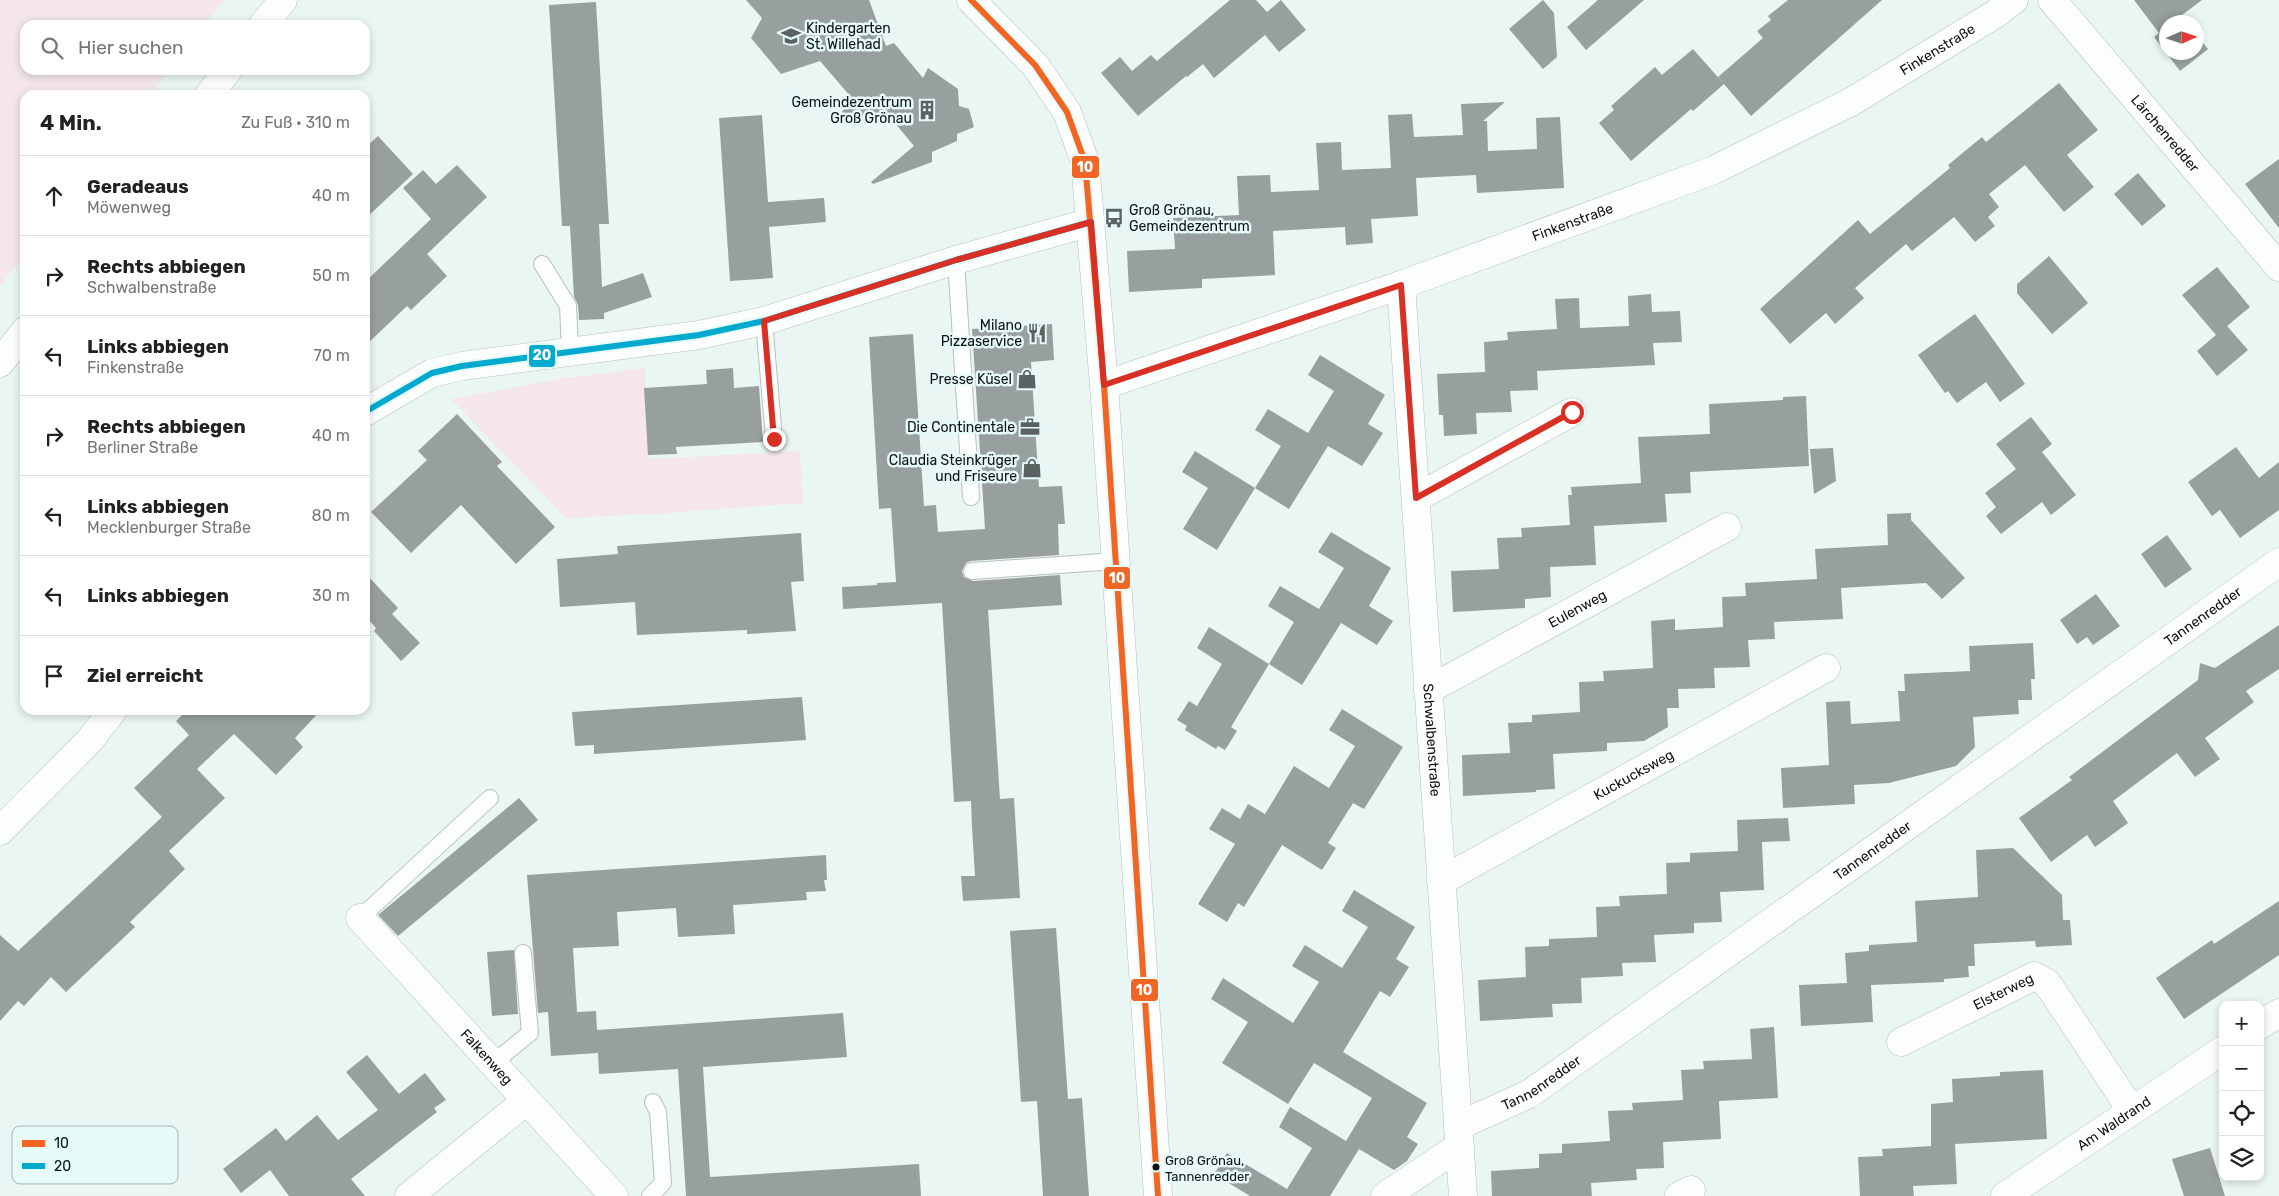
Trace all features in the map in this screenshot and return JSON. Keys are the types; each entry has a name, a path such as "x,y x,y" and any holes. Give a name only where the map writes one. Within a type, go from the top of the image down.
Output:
{"street":[{"path":"268,20 283,0"},
{"path":"971,0 1035,65 1067,112 1085,162 1104,385 1158,1196"},
{"name":"Finkenstraße","path":"1104,385 1401,285 1714,170 1851,102 1997,13 2014,0"},
{"name":"Lärchenredder","path":"2052,0 2279,267"},
{"path":"213,90 224,75"},
{"path":"370,409 432,373 462,366 570,350 698,335 764,321 956,260 1091,222"},
{"name":"Schwalbenstraße","path":"1401,285 1463,1196"},
{"path":"0,363 20,337"},
{"path":"1416,498 1572,412"},
{"name":"Eulenweg","path":"1428,690 1727,527"},
{"name":"Tannenredder","path":"1385,1196 1459,1136 1528,1094 2279,562"},
{"name":"Kuckucksweg","path":"1441,881 1826,668"},
{"path":"0,831 85,746 109,715"},
{"name":"Falkenweg","path":"360,918 614,1196"},
{"name":"Elsterweg","path":"1901,1042 2034,976 2046,983 2132,1111"},
{"path":"2264,1022 2279,1013"},
{"name":"Am Waldrand","path":"2005,1196 2219,1053"},
{"path":"409,1196 526,1101"}],"lane":[{"path":"956,260 971,497"},
{"path":"542,264 568,306 570,350"},
{"path":"764,321 774,439"},
{"path":"972,571 1116,561"},
{"path":"360,918 490,798"},
{"path":"493,1063 530,1034 523,952"},
{"path":"650,1196 664,1184 658,1112 653,1102"}],"shaded area":[{"path":"0,0 224,0 208,20 20,20 20,75 165,75 154,90 20,90 20,260 0,286"},
{"path":"645,368 649,459 800,451 803,503 653,514 566,518 451,399 559,379"}],"building":[{"path":"746,0 869,0 886,46 894,43 923,78 928,68 958,89 959,106 969,109 974,127 957,134 957,141 932,152 932,162 873,184 871,182 914,146 884,110 854,126 842,112 851,97 820,61 781,74 751,38 762,18"},
{"path":"1230,0 1256,0 1267,12 1281,0 1306,30 1279,52 1265,35 1214,78 1203,64 1138,116 1101,73 1120,57 1132,71 1151,55 1157,61"},
{"path":"1543,0 1554,13 1557,57 1543,69 1509,29"},
{"path":"1598,0 1644,0 1586,50 1567,27"},
{"path":"1788,0 1882,0 1751,116 1718,77 1763,38 1757,31 1771,20 1768,16"},
{"path":"2134,0 2202,0 2182,15 2159,15 2159,33"},
{"path":"596,2 609,224 599,224 602,287 643,273 652,297 604,313 604,319 579,320 578,305 574,297 570,226 562,226 549,5"},
{"path":"2159,33 2159,44 2154,37"},
{"path":"2204,44 2208,49 2204,52"},
{"path":"1693,49 1724,84 1693,111 1691,109 1631,161 1599,123 1614,110 1611,106 1655,67 1662,75"},
{"path":"2172,60 2194,60 2180,71"},
{"path":"2059,83 2098,130 2067,155 2094,187 2064,212 2025,165 1989,194 1999,207 1988,217 1995,226 1975,242 1954,217 1912,251 1906,244 1855,288 1864,298 1835,324 1826,313 1790,344 1760,309 1858,220 1870,234 1950,168 1948,165 1982,137 1986,142"},
{"path":"1505,102 1483,121 1487,121 1488,151 1537,149 1536,118 1560,117 1564,188 1477,193 1476,175 1416,178 1418,216 1371,219 1373,243 1346,245 1345,227 1273,231 1275,275 1202,279 1202,288 1129,292 1127,251 1175,249 1173,218 1239,215 1237,176 1270,175 1271,192 1319,190 1316,143 1341,142 1342,170 1391,168 1388,115 1412,114 1414,137 1463,135 1461,104"},
{"path":"762,115 768,202 824,198 826,222 769,227 773,278 730,281 719,118"},
{"path":"378,136 413,174 370,214 370,143"},
{"path":"2279,159 2279,228 2245,184"},
{"path":"457,165 487,197 427,254 447,276 411,310 407,306 370,341 370,277 431,219 403,188 423,170 436,184"},
{"path":"2138,173 2166,206 2142,226 2114,194"},
{"path":"2049,256 2088,303 2052,334 2017,293 2017,284"},
{"path":"2217,267 2250,307 2227,326 2248,350 2217,376 2197,351 2216,335 2182,295"},
{"path":"1651,294 1652,312 1680,311 1682,342 1653,343 1655,365 1537,371 1538,390 1510,391 1512,412 1476,413 1477,434 1444,436 1443,415 1439,415 1437,374 1485,372 1484,342 1508,340 1507,332 1557,329 1555,299 1579,298 1580,328 1629,326 1628,296"},
{"path":"1975,314 2025,384 2000,402 1986,382 1957,403 1948,391 1945,393 1918,355"},
{"path":"1052,324 1054,360 1031,362 1039,487 1062,486 1065,524 1058,524 1059,555 971,561 966,563 962,571 964,577 973,581 1060,575 1062,605 988,610 1000,799 1014,798 1020,898 963,901 961,876 975,876 971,801 954,802 942,603 843,609 842,587 896,582 891,508 879,509 869,337 913,334 924,506 936,505 938,532 985,529 972,329"},
{"path":"1320,355 1385,395 1368,424 1383,433 1362,466 1328,446 1289,509 1255,488 1281,446 1255,430 1268,409 1308,433 1334,391 1308,375"},
{"path":"733,368 734,388 759,386 763,442 676,447 677,454 648,455 644,388 707,384 706,370"},
{"path":"1806,396 1809,466 1690,472 1691,493 1665,494 1667,522 1594,526 1596,565 1550,567 1551,597 1525,599 1525,608 1453,612 1451,571 1499,569 1497,538 1522,537 1521,528 1570,525 1568,495 1572,495 1571,487 1641,483 1638,437 1710,434 1709,404 1783,400 1783,397"},
{"path":"457,414 502,462 497,466 555,527 516,564 461,505 411,553 371,512 427,460 418,451"},
{"path":"2031,417 2052,444 2042,452 2076,495 2051,515 2042,502 2001,534 1986,516 1996,507 1985,493 2016,469 1996,444"},
{"path":"2236,447 2259,478 2279,462 2279,510 2240,538 2220,510 2212,516 2188,482"},
{"path":"1833,448 1836,481 1814,494 1810,449"},
{"path":"1195,451 1255,488 1217,550 1183,529 1208,488 1182,472"},
{"path":"1911,513 1911,520 1965,578 1942,599 1926,583 1841,588 1843,619 1774,622 1775,639 1748,640 1750,667 1714,668 1715,688 1678,689 1679,708 1667,708 1668,727 1644,741 1607,743 1607,751 1553,754 1555,789 1536,790 1536,792 1463,796 1462,755 1510,753 1508,723 1532,722 1532,715 1580,712 1579,682 1604,681 1603,671 1653,668 1651,621 1675,619 1675,630 1723,627 1722,597 1746,596 1745,583 1817,579 1815,549 1888,545 1887,514"},
{"path":"1331,532 1391,568 1369,606 1393,621 1377,645 1341,623 1302,685 1269,664 1294,622 1268,606 1280,586 1319,609 1344,568 1318,552"},
{"path":"801,533 804,581 791,582 796,631 747,634 747,630 637,635 635,602 560,607 557,559 618,554 617,546"},
{"path":"2167,535 2192,569 2165,588 2141,554"},
{"path":"370,578 398,608 392,614 420,643 401,661 374,631 376,628 370,621"},
{"path":"2096,594 2120,626 2093,645 2087,637 2077,644 2060,620"},
{"path":"2279,625 2279,669 2246,691 2254,702 2205,738 2220,759 2195,777 2177,753 2113,801 2128,823 2095,847 2087,835 2051,862 2019,818 2072,780 2069,777 2198,680 2200,663 2215,668"},
{"path":"1209,627 1269,664 1231,727 1237,731 1225,750 1218,746 1216,749 1185,730 1187,726 1177,720 1189,701 1197,706 1222,664 1197,648"},
{"path":"2033,643 2035,679 2031,679 2032,700 2018,700 2019,714 1973,717 1975,747 1956,766 1889,783 1854,785 1855,804 1783,808 1781,768 1829,765 1826,702 1850,701 1851,724 1900,721 1898,691 1905,691 1904,674 1970,671 1969,646"},
{"path":"802,697 806,740 594,754 594,745 575,746 572,712"},
{"path":"1342,709 1403,747 1364,809 1353,803 1328,843 1336,848 1322,870 1282,845 1244,907 1238,903 1227,922 1198,904 1235,844 1209,829 1222,808 1240,819 1248,804 1265,814 1294,766 1329,788 1355,746 1329,730"},
{"path":"182,715 316,715 295,738 303,747 276,775 234,734 197,769 225,798 169,851 185,869 130,922 135,927 66,992 51,977 24,1006 18,1001 0,1021 0,935 18,951 162,817 134,788 189,735 176,721"},
{"path":"519,798 538,820 398,936 378,915"},
{"path":"1788,818 1790,841 1762,842 1764,890 1720,892 1722,922 1694,923 1694,933 1654,935 1656,962 1622,963 1623,976 1581,978 1582,1003 1552,1004 1553,1017 1480,1021 1478,980 1526,977 1525,947 1549,946 1549,939 1597,937 1596,907 1620,906 1619,896 1667,894 1666,863 1690,862 1690,853 1738,851 1737,820"},
{"path":"2013,848 2062,895 2063,920 2070,920 2072,945 2036,947 2035,941 1974,944 1975,966 1968,966 1969,977 1944,979 1944,982 1871,985 1873,1022 1801,1026 1799,985 1847,983 1845,953 1869,951 1869,945 1917,942 1915,901 1978,897 1976,850"},
{"path":"826,855 827,880 824,880 826,891 806,892 807,900 733,905 735,934 678,937 676,908 617,912 619,946 573,948 577,1012 596,1011 597,1030 843,1013 847,1057 703,1067 710,1177 919,1164 921,1196 686,1196 678,1069 599,1074 598,1053 551,1056 548,1012 538,1013 527,875"},
{"path":"1354,890 1415,927 1396,959 1409,967 1390,997 1380,991 1343,1052 1427,1103 1407,1137 1418,1144 1407,1161 1394,1170 1359,1149 1330,1196 1250,1196 1214,1174 1227,1153 1287,1189 1312,1148 1279,1127 1290,1107 1346,1141 1372,1098 1314,1063 1288,1104 1222,1063 1248,1022 1211,999 1223,978 1293,1023 1319,982 1292,966 1305,945 1342,968 1368,927 1342,911"},
{"path":"2279,901 2279,955 2184,1019 2156,978 2212,940 2214,944"},
{"path":"1056,928 1068,1099 1082,1098 1089,1196 1043,1196 1037,1101 1021,1102 1010,931"},
{"path":"514,950 518,1014 492,1016 487,952"},
{"path":"1774,1027 1778,1098 1719,1101 1721,1139 1663,1142 1664,1168 1636,1169 1637,1180 1591,1183 1592,1196 1492,1196 1491,1171 1539,1168 1539,1154 1562,1153 1562,1144 1610,1141 1608,1111 1633,1110 1632,1103 1683,1100 1681,1070 1704,1069 1703,1061 1752,1059 1750,1029"},
{"path":"367,1055 399,1094 425,1073 446,1100 434,1108 437,1112 351,1179 365,1196 289,1196 270,1170 241,1193 223,1169 276,1128 286,1141 317,1115 338,1140 378,1110 346,1072"},
{"path":"2043,1070 2047,1139 1955,1144 1957,1184 1913,1186 1914,1196 1860,1196 1858,1157 1883,1156 1882,1149 1931,1146 1931,1104 1953,1102 1952,1079 2000,1076 2000,1072"},
{"path":"2210,1148 2225,1196 2184,1196 2172,1159"}],"transit line":[{"name":"10","path":"971,0 1035,65 1067,112 1085,162 1104,385 1158,1196"},
{"name":"20","path":"370,409 432,373 462,366 699,335 764,321 956,260 1091,222"}],"place":[{"name":"Kindergarten St. Willehad","path":"791,36"},
{"name":"Gemeindezentrum Groß Grönau","path":"927,110"},
{"name":"Groß Grönau, Gemeindezentrum","path":"1114,218"},
{"name":"Milano Pizzaservice","path":"1037,333"},
{"name":"Presse Küsel","path":"1027,379"},
{"name":"Die Continentale","path":"1030,427"},
{"name":"Claudia Steinkrüger und Friseure","path":"1032,468"},
{"name":"Groß Grönau, Tannenredder","path":"1156,1167"}],"route":[{"path":"774,439 764,321 956,260 1091,222 1104,385 1401,285 1416,498 1572,412"}]}
